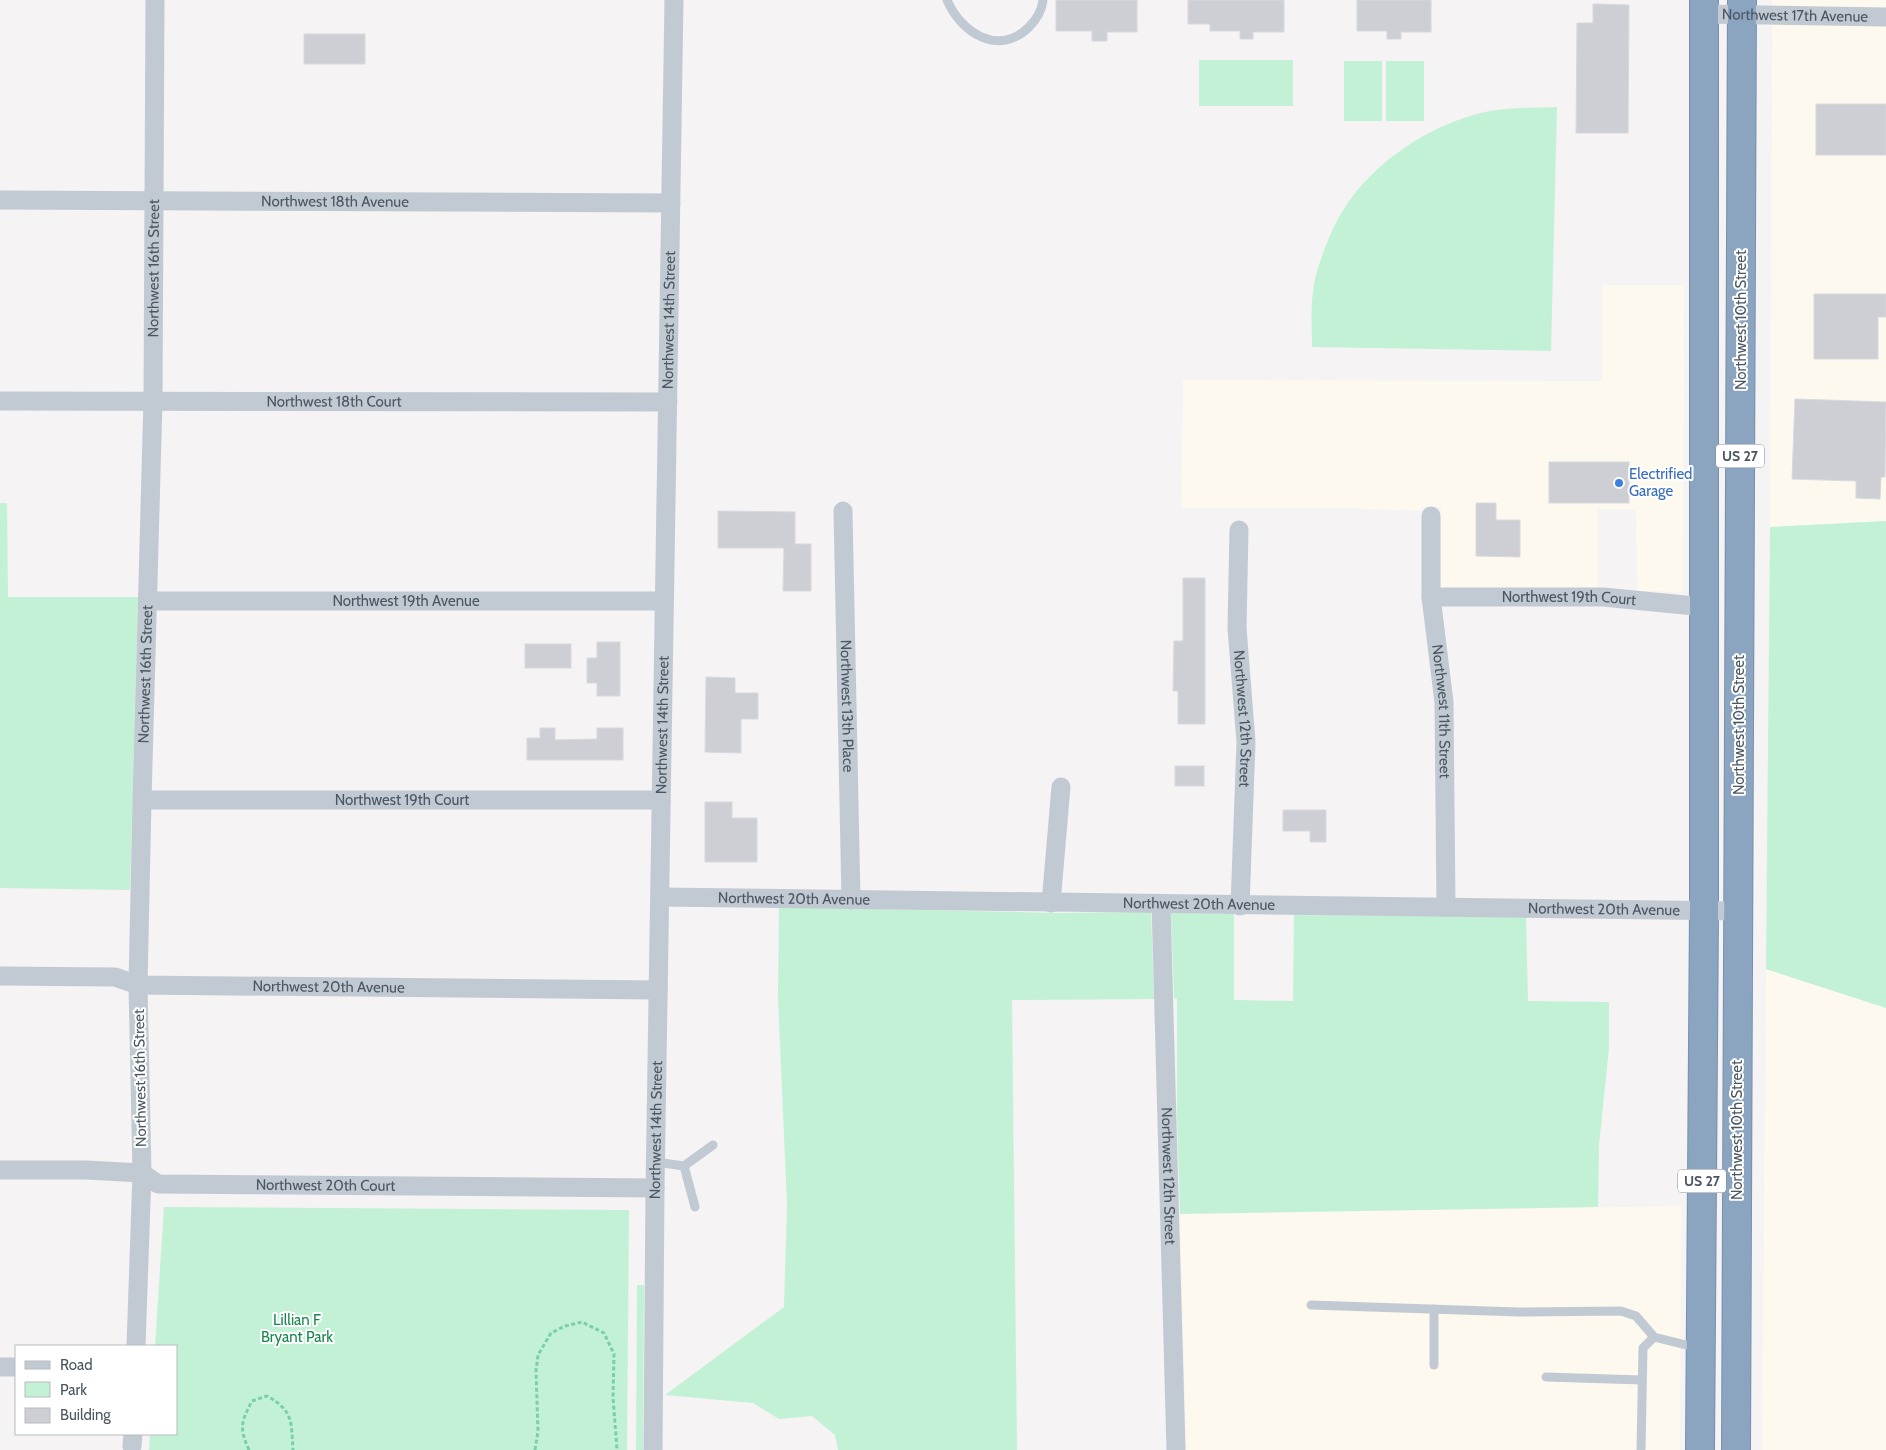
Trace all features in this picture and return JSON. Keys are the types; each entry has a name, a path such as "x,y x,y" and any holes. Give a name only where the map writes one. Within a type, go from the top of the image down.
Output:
{"highway":[{"name":"US 27","path":"1700,1450 1705,607 1704,7"},
{"name":"Northwest 10th Street","path":"1736,1450 1742,7"},
{"path":"1705,511 1740,511"},
{"path":"1701,1348 1715,1357 1724,1370 1736,1402"}],"street":[{"name":"Northwest 16th Street","path":"136,1345 142,1173 138,985 154,400 155,0"},
{"name":"Northwest 14th Street","path":"653,1450 655,1188 674,0"},
{"name":"Northwest 17th Avenue","path":"1704,7 1742,7 1886,17"},
{"name":"Northwest 18th Avenue","path":"0,200 671,203"},
{"name":"Northwest 18th Court","path":"0,401 668,402"},
{"name":"Northwest 13th Place","path":"843,511 850,900"},
{"name":"Northwest 11th Street","path":"1431,516 1431,597 1444,702 1446,907"},
{"name":"Northwest 12th Street","path":"1239,530 1237,628 1246,742 1240,906"},
{"name":"Northwest 19th Court","path":"1431,597 1603,598 1705,607"},
{"name":"Northwest 19th Avenue","path":"148,602 664,601"},
{"path":"1051,903 1061,788"},
{"name":"Northwest 19th Court","path":"142,800 661,800"},
{"name":"Northwest 20th Avenue","path":"660,897 1738,911"},
{"name":"Northwest 12th Street","path":"1161,904 1176,1450"},
{"name":"Northwest 20th Avenue","path":"0,976 115,977 138,985 658,990"},
{"name":"Northwest 20th Court","path":"0,1170 86,1170 142,1173 158,1184 655,1188"},
{"path":"0,1367 15,1368"}],"lane":[{"path":"947,0 959,21 971,32 986,39 998,40 1012,38 1023,33 1034,22 1042,7 1043,0"},
{"path":"656,1162 684,1166 713,1145"},
{"path":"684,1166 696,1207"},
{"path":"1311,1305 1518,1312 1621,1311 1636,1316 1654,1337 1701,1348"},
{"path":"1434,1309 1434,1365"},
{"path":"1641,1450 1643,1348 1654,1337"},
{"path":"1546,1378 1642,1380"}],"path":[{"path":"535,1450 538,1431 536,1371 538,1355 551,1333 565,1326 582,1322 604,1333 614,1354 613,1397 617,1450"},
{"path":"249,1450 242,1434 244,1417 252,1401 266,1396 280,1404 291,1418 293,1450"}],"shaded area":[{"path":"1772,0 1886,0 1886,8 1772,7"},
{"path":"1772,24 1886,26 1886,521 1770,527"},
{"path":"1602,285 1684,285 1683,592 1637,591 1636,509 1598,509 1598,589 1441,589 1441,507 1422,507 1421,511 1347,508 1181,508 1183,380 1602,381"},
{"path":"1766,969 1886,1008 1886,1450 1762,1450"},
{"path":"1681,1206 1680,1450 1186,1450 1180,1214"}],"green space":[{"path":"1199,60 1293,60 1293,106 1199,106"},
{"path":"1344,61 1382,61 1382,121 1344,121"},
{"path":"1386,61 1424,61 1424,121 1386,121"},
{"path":"1557,107 1551,351 1312,347 1313,293 1321,258 1331,232 1344,209 1371,176 1405,147 1444,126 1465,118 1503,109"},
{"path":"0,503 7,503 8,597 138,597 130,890 0,888"},
{"path":"1886,521 1886,1008 1766,969 1770,527"},
{"path":"779,907 1060,913 1151,912 1154,999 1012,1000 1017,1450 838,1450 835,1435 812,1416 779,1419 753,1403 665,1395 784,1307 787,1204 778,999"},
{"path":"1171,913 1234,914 1234,1000 1293,1001 1294,915 1526,917 1528,1001 1609,1002 1609,1048 1599,1145 1598,1207 1180,1214 1177,1119 1177,999 1174,998"},
{"name":"Lillian F Bryant Park","path":"164,1207 629,1210 627,1450 149,1450 150,1435 178,1435 178,1345 155,1345"},
{"path":"637,1285 644,1285 643,1450 636,1450"}],"building":[{"path":"1056,0 1137,0 1137,32 1107,32 1107,41 1092,41 1092,31 1056,31"},
{"path":"1188,0 1284,0 1284,32 1253,32 1253,39 1240,39 1240,31 1210,31 1210,24 1188,24"},
{"path":"1357,0 1431,0 1431,32 1401,32 1401,39 1387,39 1387,31 1357,31"},
{"path":"1593,4 1629,5 1628,133 1576,133 1577,23 1593,23"},
{"path":"304,34 365,34 365,64 304,64"},
{"path":"1816,104 1886,104 1886,155 1816,155"},
{"path":"1814,294 1886,294 1886,317 1878,317 1878,359 1814,359"},
{"path":"1795,399 1886,402 1885,477 1881,477 1880,499 1856,498 1856,481 1792,479"},
{"path":"1549,462 1629,462 1629,503 1549,503"},
{"path":"1476,503 1496,503 1496,520 1520,520 1520,557 1476,556"},
{"path":"718,511 795,512 795,544 811,544 811,591 783,591 784,548 718,548"},
{"path":"1183,578 1205,578 1205,724 1178,724 1178,691 1173,691 1174,641 1183,641"},
{"path":"597,642 620,642 620,696 597,696 597,683 587,683 587,658 597,658"},
{"path":"525,644 571,644 571,668 525,668"},
{"path":"706,677 735,678 735,693 758,693 758,719 741,719 741,753 705,752"},
{"path":"540,728 555,728 555,740 597,739 597,728 623,728 623,760 527,760 527,738 540,738"},
{"path":"1175,766 1204,766 1204,786 1175,786"},
{"path":"705,802 732,802 732,818 757,818 757,862 705,862"},
{"path":"1283,810 1326,810 1326,842 1310,842 1310,831 1283,831"}],"place":[{"name":"Electrified Garage","path":"1619,483"}]}
